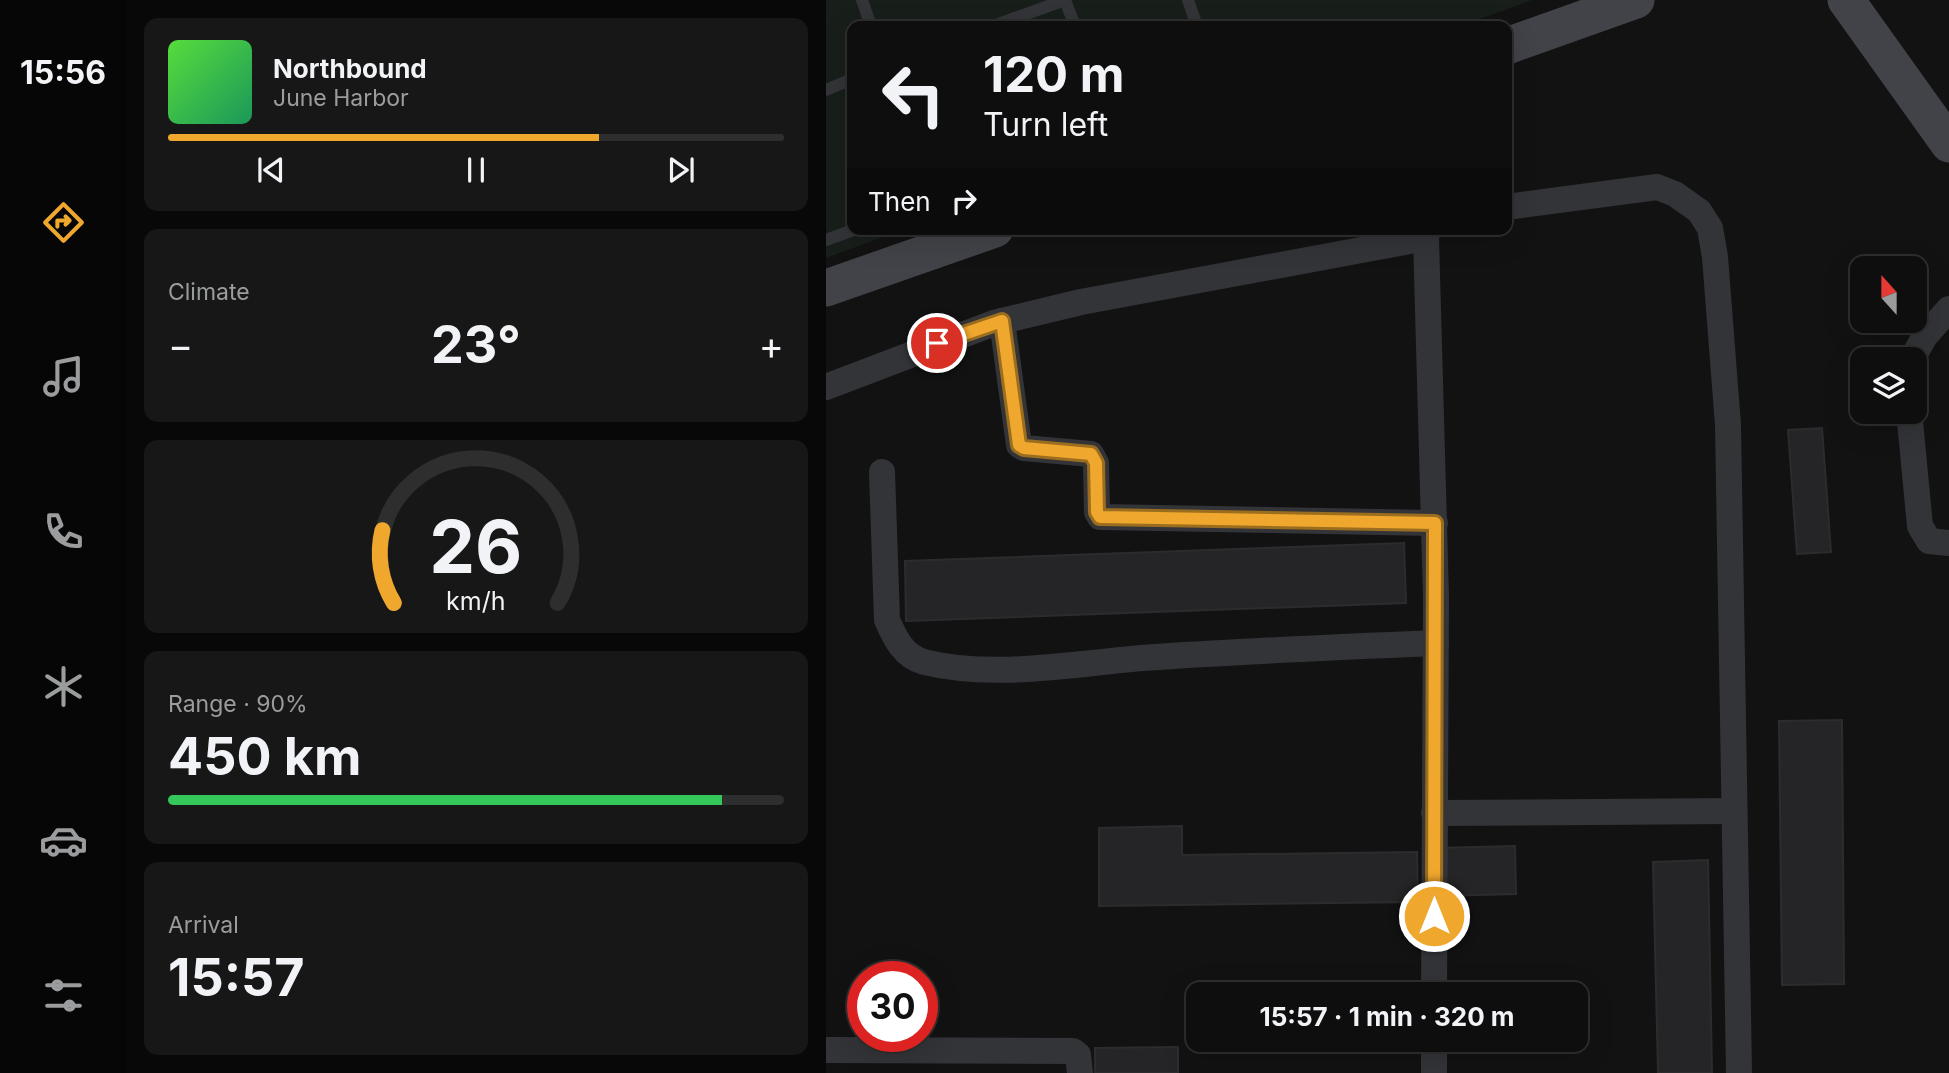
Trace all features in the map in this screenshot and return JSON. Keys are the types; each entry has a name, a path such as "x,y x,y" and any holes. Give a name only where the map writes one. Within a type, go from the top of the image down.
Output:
{"main road":[{"path":"1512,44 1636,0"},
{"path":"1846,0 1949,145"},
{"path":"826,288 978,235"}],"street":[{"path":"1512,206 1657,187 1675,194 1699,211 1710,228 1715,257 1728,425 1739,1073"},
{"path":"826,387 1002,321 1081,302 1422,235"},
{"path":"1427,235 1435,523 1434,982"},
{"path":"1918,347 1924,336 1949,309"},
{"path":"1002,321 1019,445 1024,448 1091,454 1096,463 1097,512 1100,517 1435,523"},
{"path":"1910,424 1920,526 1929,541 1949,543"},
{"path":"882,472 887,620 895,639 909,655 924,662 1000,669 1222,653 1436,643"},
{"path":"1434,813 1733,811"},
{"path":"826,1050 1073,1051 1078,1055 1080,1073"},
{"path":"1434,1052 1434,1073"}],"lane":[{"path":"862,0 869,21"},
{"path":"1007,21 1065,0 1073,21"},
{"path":"1188,0 1195,21"},
{"path":"826,90 847,81"},
{"path":"826,240 847,232"}],"shaded area":[{"path":"826,0 1532,0 1475,21 847,21 847,235 889,235 826,258"}],"building":[{"path":"1822,428 1831,552 1797,554 1788,430"},
{"path":"1404,543 1406,603 906,621 905,561"},
{"path":"1842,720 1844,984 1782,985 1779,721"},
{"path":"1182,826 1182,855 1417,852 1418,902 1099,906 1099,828"},
{"path":"1515,846 1516,894 1436,896 1435,848"},
{"path":"1708,860 1712,1073 1658,1073 1653,862"},
{"path":"1178,1047 1178,1073 1095,1073 1095,1048"}],"route":[{"path":"937,343 1002,321 1019,445 1024,448 1091,454 1096,463 1097,512 1105,519 1435,523 1434,916"}]}
